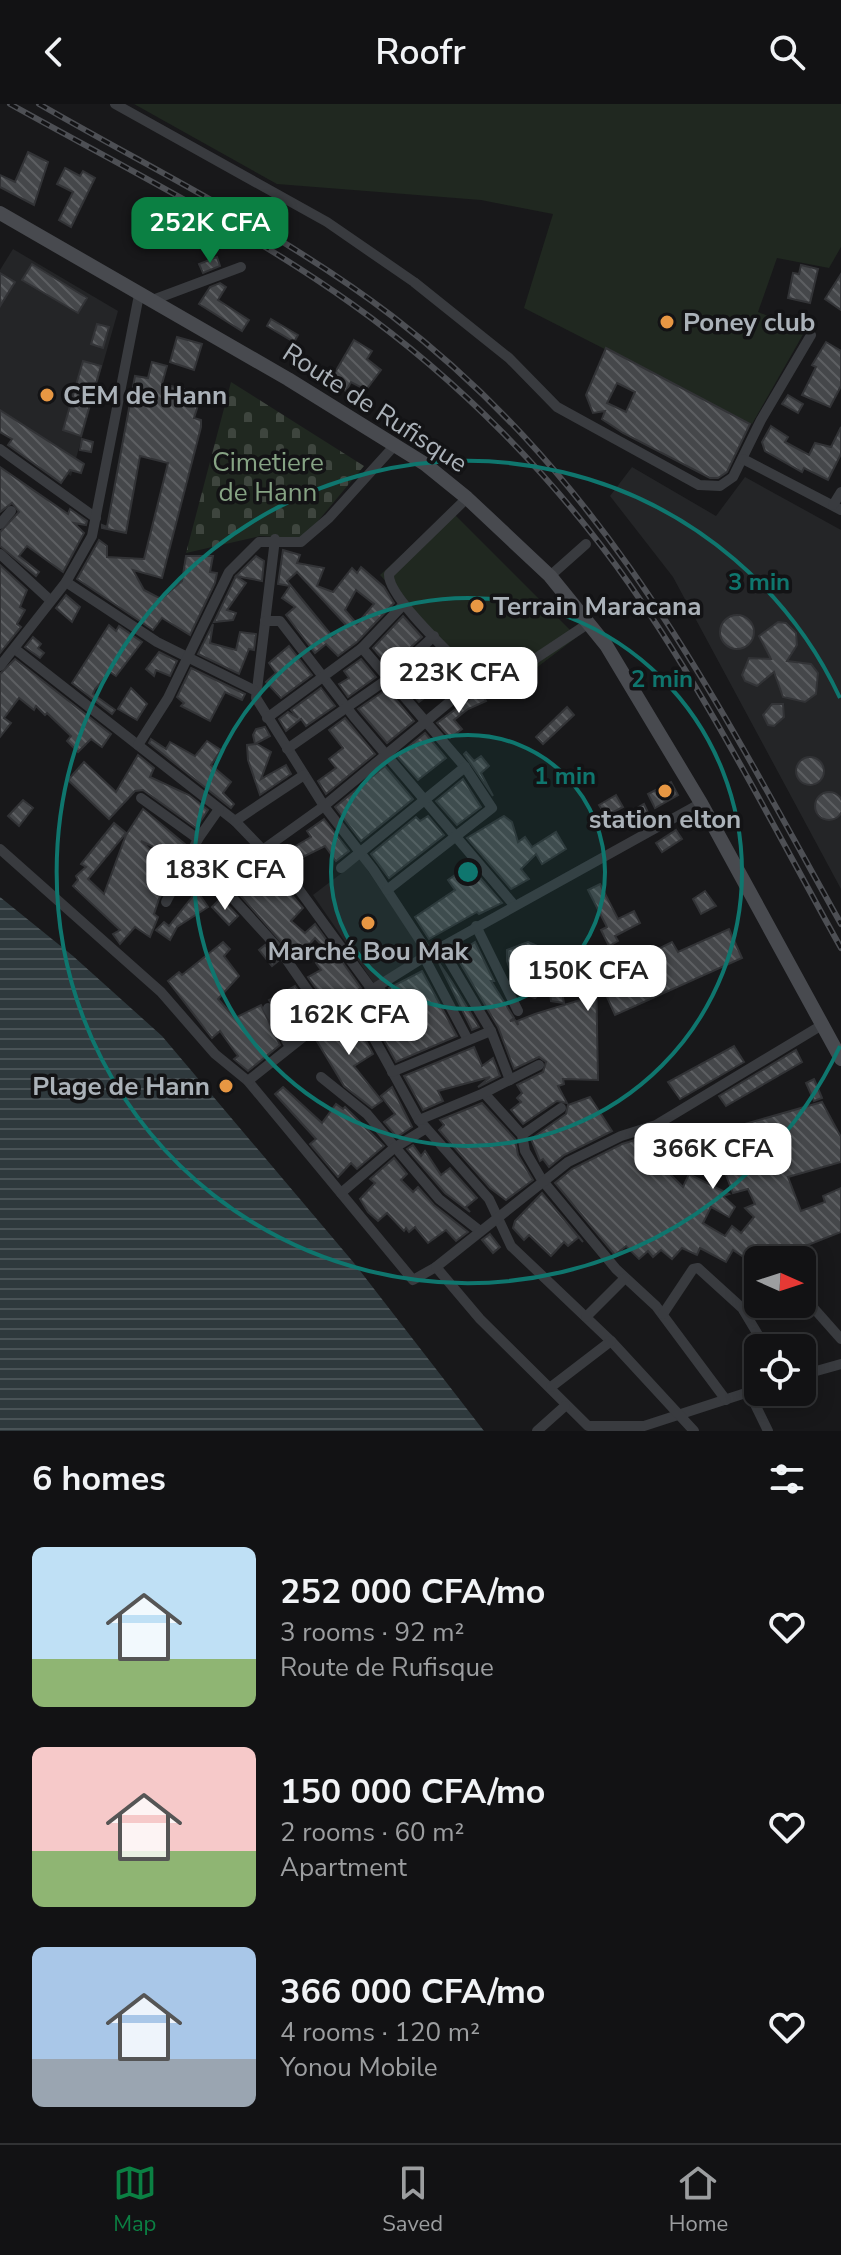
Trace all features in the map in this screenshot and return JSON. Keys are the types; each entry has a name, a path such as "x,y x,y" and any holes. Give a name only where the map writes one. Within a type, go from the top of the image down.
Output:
{"main road":[{"name":"Route de Rufisque","path":"0,213 395,445 467,498 550,576 589,623 701,803 841,1059"}],"street":[{"path":"115,104 327,222 401,273 509,358 557,407 699,485 727,484 811,335"},
{"path":"0,666 66,582 92,536 144,298 241,267"},
{"path":"138,745 187,659 229,572 259,542 275,539 301,542 329,518 395,445"},
{"path":"0,449 96,518"},
{"path":"743,459 837,508 841,492"},
{"path":"467,498 389,574 390,587 476,680 491,684 503,680 589,623"},
{"path":"0,524 11,511"},
{"path":"275,539 265,646 254,690 267,718 324,806 387,890 427,956 468,1040"},
{"path":"550,576 586,544"},
{"path":"0,554 50,600"},
{"path":"66,582 187,659 254,690"},
{"path":"267,718 362,648 404,604"},
{"path":"265,621 280,621 347,707 514,905"},
{"path":"287,749 389,678 434,636"},
{"path":"362,648 465,767 492,808 387,890"},
{"path":"15,649 235,821 264,849 409,1031"},
{"path":"264,849 324,806 476,680"},
{"path":"341,868 465,767"},
{"path":"235,821 304,775"},
{"path":"141,798 198,839"},
{"path":"248,1081 327,1018 441,947 701,803"},
{"path":"166,902 198,839 219,809"},
{"path":"0,849 161,992 215,1054 248,1081 413,1280 436,1267 542,1180 621,1136 656,1125 822,1025"},
{"path":"181,872 227,892 279,949 327,1018"},
{"path":"476,926 518,1011"},
{"path":"441,947 491,1031 510,1080"},
{"path":"354,1002 422,1124 489,1199 511,1246 611,1341 694,1431"},
{"path":"268,1008 290,1047"},
{"path":"392,1072 491,1031"},
{"path":"341,1193 422,1124 539,1065"},
{"path":"321,1077 367,1114 439,1199 480,1231"},
{"path":"484,1093 522,1135 525,1151 542,1180 625,1278 663,1314 726,1400"},
{"path":"522,1135 561,1108"},
{"path":"436,1267 480,1319 589,1428 646,1429 744,1394"},
{"path":"663,1314 693,1269 698,1268 723,1287 742,1308 758,1334"},
{"path":"586,1317 625,1278"},
{"path":"816,1311 841,1339"},
{"path":"551,1387 611,1341"},
{"path":"816,1371 841,1364"},
{"path":"537,1431 565,1406"},
{"path":"759,1406 768,1431"}],"shaded area":[{"name":"CEM de Hann","path":"13,249 118,311 71,476 0,432 0,270"},
{"path":"632,467 716,516 745,477 841,530 841,889 673,577 610,496"},
{"name":"Marché Bou Mak","path":"360,859 423,952 375,985 313,895"},
{"path":"0,897 73,956 162,1036 354,1263 484,1431 0,1431"}],"green space":[{"path":"134,104 841,104 841,247 829,268 777,258 758,312 805,331 752,424 524,308 553,214 481,200 277,184"},
{"name":"Cimetiere de Hann","path":"231,382 364,466 303,539 260,536 186,553"},
{"name":"Terrain Maracana","path":"450,510 577,637 495,699 380,575"}],"building":[{"path":"28,152 48,162 34,205 0,187 0,175 15,182"},
{"path":"65,168 80,176 83,171 95,178 71,227 59,220 73,192 57,184"},
{"path":"150,225 170,236 164,246 145,235"},
{"path":"217,257 220,266 203,273 199,264"},
{"path":"32,264 87,298 78,313 22,280"},
{"path":"801,265 818,269 810,303 788,298 793,273 799,274"},
{"path":"0,273 15,282 0,306"},
{"path":"841,274 841,310 825,299"},
{"path":"220,283 226,287 218,300 249,320 242,331 199,304 210,287"},
{"path":"271,319 298,335 294,342 267,326"},
{"path":"97,324 109,327 103,348 91,344"},
{"path":"177,337 202,344 194,370 170,362"},
{"path":"354,340 372,351 367,359 381,370 366,390 351,382 346,391 330,381"},
{"path":"826,342 841,351 841,386 830,407 802,395 816,367 812,365"},
{"path":"606,348 750,424 727,472 718,478 710,478 623,433 602,419 605,411 593,413 586,395","holes":["617,383 635,392 626,412 607,403"]},
{"path":"83,361 101,366 81,436 63,430"},
{"path":"152,362 167,366 162,384 202,393 194,418 201,420 201,427 162,578 133,570 144,590 161,599 182,581 186,556 213,556 210,572 217,573 215,583 190,635 162,618 153,630 77,579 99,540 107,546 107,557 144,559 168,463 140,456 126,533 102,528 102,525 107,527 135,376 148,378"},
{"path":"788,395 803,404 798,413 782,404"},
{"path":"0,410 84,464 81,473 70,470 61,483 8,445 12,439 0,432"},
{"path":"771,426 788,437 785,442 809,455 815,443 831,447 841,427 841,454 828,480 804,468 802,472 765,451 762,442"},
{"path":"82,439 93,442 91,452 80,450"},
{"path":"0,467 68,514 70,509 87,521 86,525 74,523 84,533 63,572 27,546 19,556 39,572 36,576 0,546 0,532 19,512 12,503 0,512"},
{"path":"283,550 300,555 297,563 324,568 317,586 333,592 352,568 357,573 361,567 384,587 394,603 357,642 338,656 326,644 315,653 286,615 295,607 282,598 290,586 278,584","holes":["297,572 346,625 332,636 287,581","356,590 374,604 357,624 345,610"]},
{"path":"256,556 264,561 262,581 236,576"},
{"path":"0,565 27,590 20,607 25,610 17,624 21,627 0,653"},
{"path":"236,576 246,583 227,610 236,613 233,620 214,622"},
{"path":"66,595 80,607 72,622 56,608"},
{"path":"737,615 749,620 754,632 749,644 737,649 725,644 720,632 725,620"},
{"path":"403,616 422,637 389,667 373,648"},
{"path":"778,622 786,623 796,633 797,645 787,661 811,664 818,673 816,694 805,702 783,697 774,672 757,686 745,681 742,675 749,658 771,659 759,636"},
{"path":"213,624 210,643 236,650 240,632 256,634 254,650 249,649 239,674 198,654"},
{"path":"109,625 116,631 119,626 142,642 116,676 110,672 95,689 93,694 115,710 112,714 72,683"},
{"path":"33,637 41,644 38,648 44,653 40,658 25,647"},
{"path":"289,646 312,675 281,698 266,682 276,673 269,663"},
{"path":"433,648 462,678 442,692 439,687 419,702 400,679"},
{"path":"159,652 177,661 170,676 156,670 154,676 146,669"},
{"path":"15,659 111,734 102,747 91,739 78,752 67,741 71,736 47,713 45,715 36,706 34,710 19,698 4,718 11,723 0,737 0,674"},
{"path":"361,659 376,677 348,697 339,684 349,678 344,671"},
{"path":"191,668 245,694 242,700 225,692 210,721 181,706 184,703 177,697"},
{"path":"131,688 147,704 137,720 118,709"},
{"path":"321,688 335,706 306,726 301,719 286,731 279,719 288,712 298,718 291,710"},
{"path":"387,689 414,721 387,743 358,709"},
{"path":"480,691 486,701 454,720 462,729 450,738 437,723"},
{"path":"772,704 783,704 784,717 774,726 768,725 763,715"},
{"path":"567,707 574,715 543,744 536,737"},
{"path":"345,718 375,754 326,794 318,781 336,768 329,759 343,748 329,730"},
{"path":"265,727 270,736 255,744 253,735 256,729"},
{"path":"425,733 446,758 418,780 397,756"},
{"path":"151,739 166,749 170,742 195,756 207,741 221,750 211,765 231,782 223,793 234,804 231,808 149,743"},
{"path":"257,744 271,752 261,779 286,765 291,774 260,795 248,760 247,745"},
{"path":"466,752 474,761 481,756 489,766 481,773 493,796 464,754"},
{"path":"138,755 154,768 150,777 189,795 208,810 196,828 143,790 135,791 109,819 68,780 84,762 116,792"},
{"path":"810,757 820,761 824,771 820,781 810,785 800,781 796,771 800,761"},
{"path":"385,766 413,799 361,841 335,807"},
{"path":"463,779 481,807 457,825 436,801"},
{"path":"671,782 678,795 655,808 648,794"},
{"path":"829,792 839,796 842,811 839,816 829,820 819,816 815,806 819,796"},
{"path":"616,795 623,807 606,816 599,805"},
{"path":"23,800 33,808 19,826 8,816"},
{"path":"644,804 652,821 635,829 627,814"},
{"path":"143,809 186,845 179,859 141,841 173,871 159,899 154,914 158,917 150,937 135,927 120,944 113,934 120,930 73,886 78,880 76,876 86,867 81,864 114,823 126,833 88,879 104,894 126,835"},
{"path":"428,816 444,835 389,878 371,854 416,817 420,821"},
{"path":"504,816 512,822 518,842 525,837 532,847 556,832 566,849 542,864 536,854 521,869 529,879 511,889 467,838"},
{"path":"324,819 349,851 336,861 325,846 301,858 294,847 311,837 307,831"},
{"path":"676,830 682,839 662,852 656,843"},
{"path":"266,865 303,908 291,921 305,933 315,924 361,988 329,1007 308,977 321,970 316,963 329,953 315,938 296,959 233,887 239,875 248,883"},
{"path":"469,865 502,903 479,914 477,912 429,939 415,917 455,890 448,880"},
{"path":"600,884 618,919 634,911 640,923 615,936 618,941 609,946 601,930 607,927 588,890"},
{"path":"197,891 208,907 177,927 170,940 156,930 164,922 169,926"},
{"path":"705,891 716,906 701,914 693,899"},
{"path":"221,898 238,916 229,925 212,907"},
{"path":"729,929 742,958 615,1015 596,972 598,1080 563,1079 564,1084 558,1086 567,1103 557,1101 523,1124 511,1110 521,1102 517,1098 522,1093 517,1085 543,1072 546,1062 539,1057 514,1069 498,1027 459,961 467,956 463,950 475,942 494,981 491,981 514,1018 510,1021 515,1020 518,1025 517,1021 535,1014 590,997 584,986 593,981 584,963 606,951 616,970 672,942 678,952"},
{"path":"223,942 230,949 224,956 239,976 218,999 235,1018 261,1005 280,1045 248,1071 234,1059 238,1056 220,1031 212,1038 168,981 179,972 182,975"},
{"path":"528,942 542,948 552,981 535,998 518,992 507,961 507,950"},
{"path":"265,945 278,961 272,966 259,950"},
{"path":"439,963 452,982 479,1027 472,1030"},
{"path":"422,971 457,1036 396,1062 364,1004 378,1000 403,1036 413,1038 416,1027 389,988"},
{"path":"561,985 564,1003 551,1001 549,987"},
{"path":"295,986 302,996 289,1005 299,1021 288,1027 269,1000"},
{"path":"351,1013 373,1054 354,1066 382,1101 372,1108 344,1086 315,1038"},
{"path":"734,1046 744,1062 680,1099 668,1082"},
{"path":"474,1047 482,1066 493,1058 500,1076 478,1087 490,1077 438,1091 443,1101 423,1110 404,1076"},
{"path":"796,1050 802,1062 726,1106 719,1096"},
{"path":"814,1079 822,1098 814,1101 806,1083"},
{"path":"283,1087 322,1123 336,1104 343,1109 345,1107 384,1146 357,1169 351,1163 338,1177 310,1144 316,1139 275,1094"},
{"path":"392,1087 412,1127 397,1137 384,1122 395,1114 381,1096"},
{"path":"590,1097 612,1131 564,1155 549,1167 543,1159 540,1161 531,1139 566,1114 568,1105"},
{"path":"822,1102 841,1137 841,1162 788,1177 801,1211 825,1202 823,1196 841,1188 841,1232 805,1246 744,1246 744,1257 733,1250 726,1262 700,1248 697,1255 682,1248 672,1259 661,1250 653,1257 648,1251 639,1259 626,1246 615,1255 555,1183 572,1169 622,1144 658,1133 672,1155 677,1151 683,1157 667,1171 683,1187 689,1174 729,1194 723,1196 735,1207 729,1217 711,1207 703,1223 725,1236 732,1226 741,1233 754,1217 745,1208 755,1204 748,1189 733,1193 710,1134"},
{"path":"482,1103 515,1139 518,1155 533,1180 506,1200 490,1188 439,1130 444,1125 440,1120"},
{"path":"413,1145 421,1156 425,1151 441,1175 450,1168 477,1198 466,1207 470,1212 445,1193 407,1149"},
{"path":"394,1158 407,1174 401,1180 413,1192 418,1187 434,1205 468,1232 456,1241 446,1230 428,1243 415,1227 409,1232 406,1228 404,1231 387,1213 378,1221 368,1212 360,1199 375,1183 370,1179"},
{"path":"542,1193 579,1237 568,1246 564,1242 551,1256 529,1235 524,1240 513,1228 515,1221"},
{"path":"490,1234 500,1247 493,1253 482,1240"}],"railway":[{"path":"10,104 184,200 311,276 430,365 503,433 601,545 659,629 740,764 841,948"},
{"path":"39,104 264,230 350,286 392,316 468,380 535,448 595,520 649,595 747,755 841,924"}],"place":[{"name":"Poney club","path":"667,322"},
{"name":"CEM de Hann","path":"47,395"},
{"name":"Terrain Maracana","path":"477,606"},
{"name":"station elton","path":"665,791"},
{"name":"Marché Bou Mak","path":"368,923"},
{"name":"Plage de Hann","path":"226,1086"}]}
